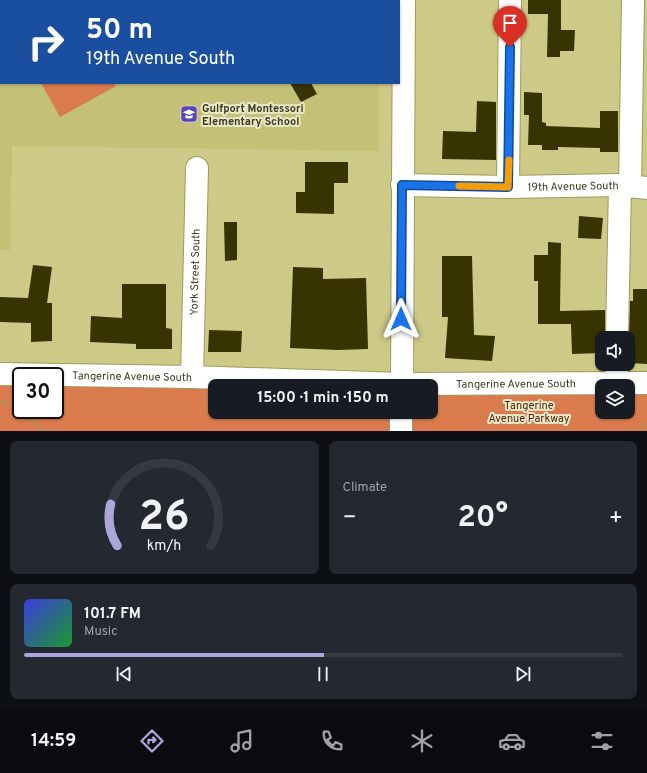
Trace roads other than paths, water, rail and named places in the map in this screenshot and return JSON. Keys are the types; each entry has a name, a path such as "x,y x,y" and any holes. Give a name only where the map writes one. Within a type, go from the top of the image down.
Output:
{"street":[{"path":"402,379 404,0"},
{"path":"508,187 510,0"},
{"path":"618,331 632,187 633,0"},
{"name":"York Street South","path":"192,377 197,168"},
{"name":"19th Avenue South","path":"402,185 632,187"},
{"name":"Tangerine Avenue South","path":"438,383 616,373 647,383"},
{"name":"Tangerine Avenue South","path":"0,374 244,379"},
{"path":"401,431 402,419"}],"place":[{"name":"Gulfport Montessori Elementary School","path":"189,114"}],"park label":[{"name":"Tangerine Avenue Parkway","path":"529,411"}]}
